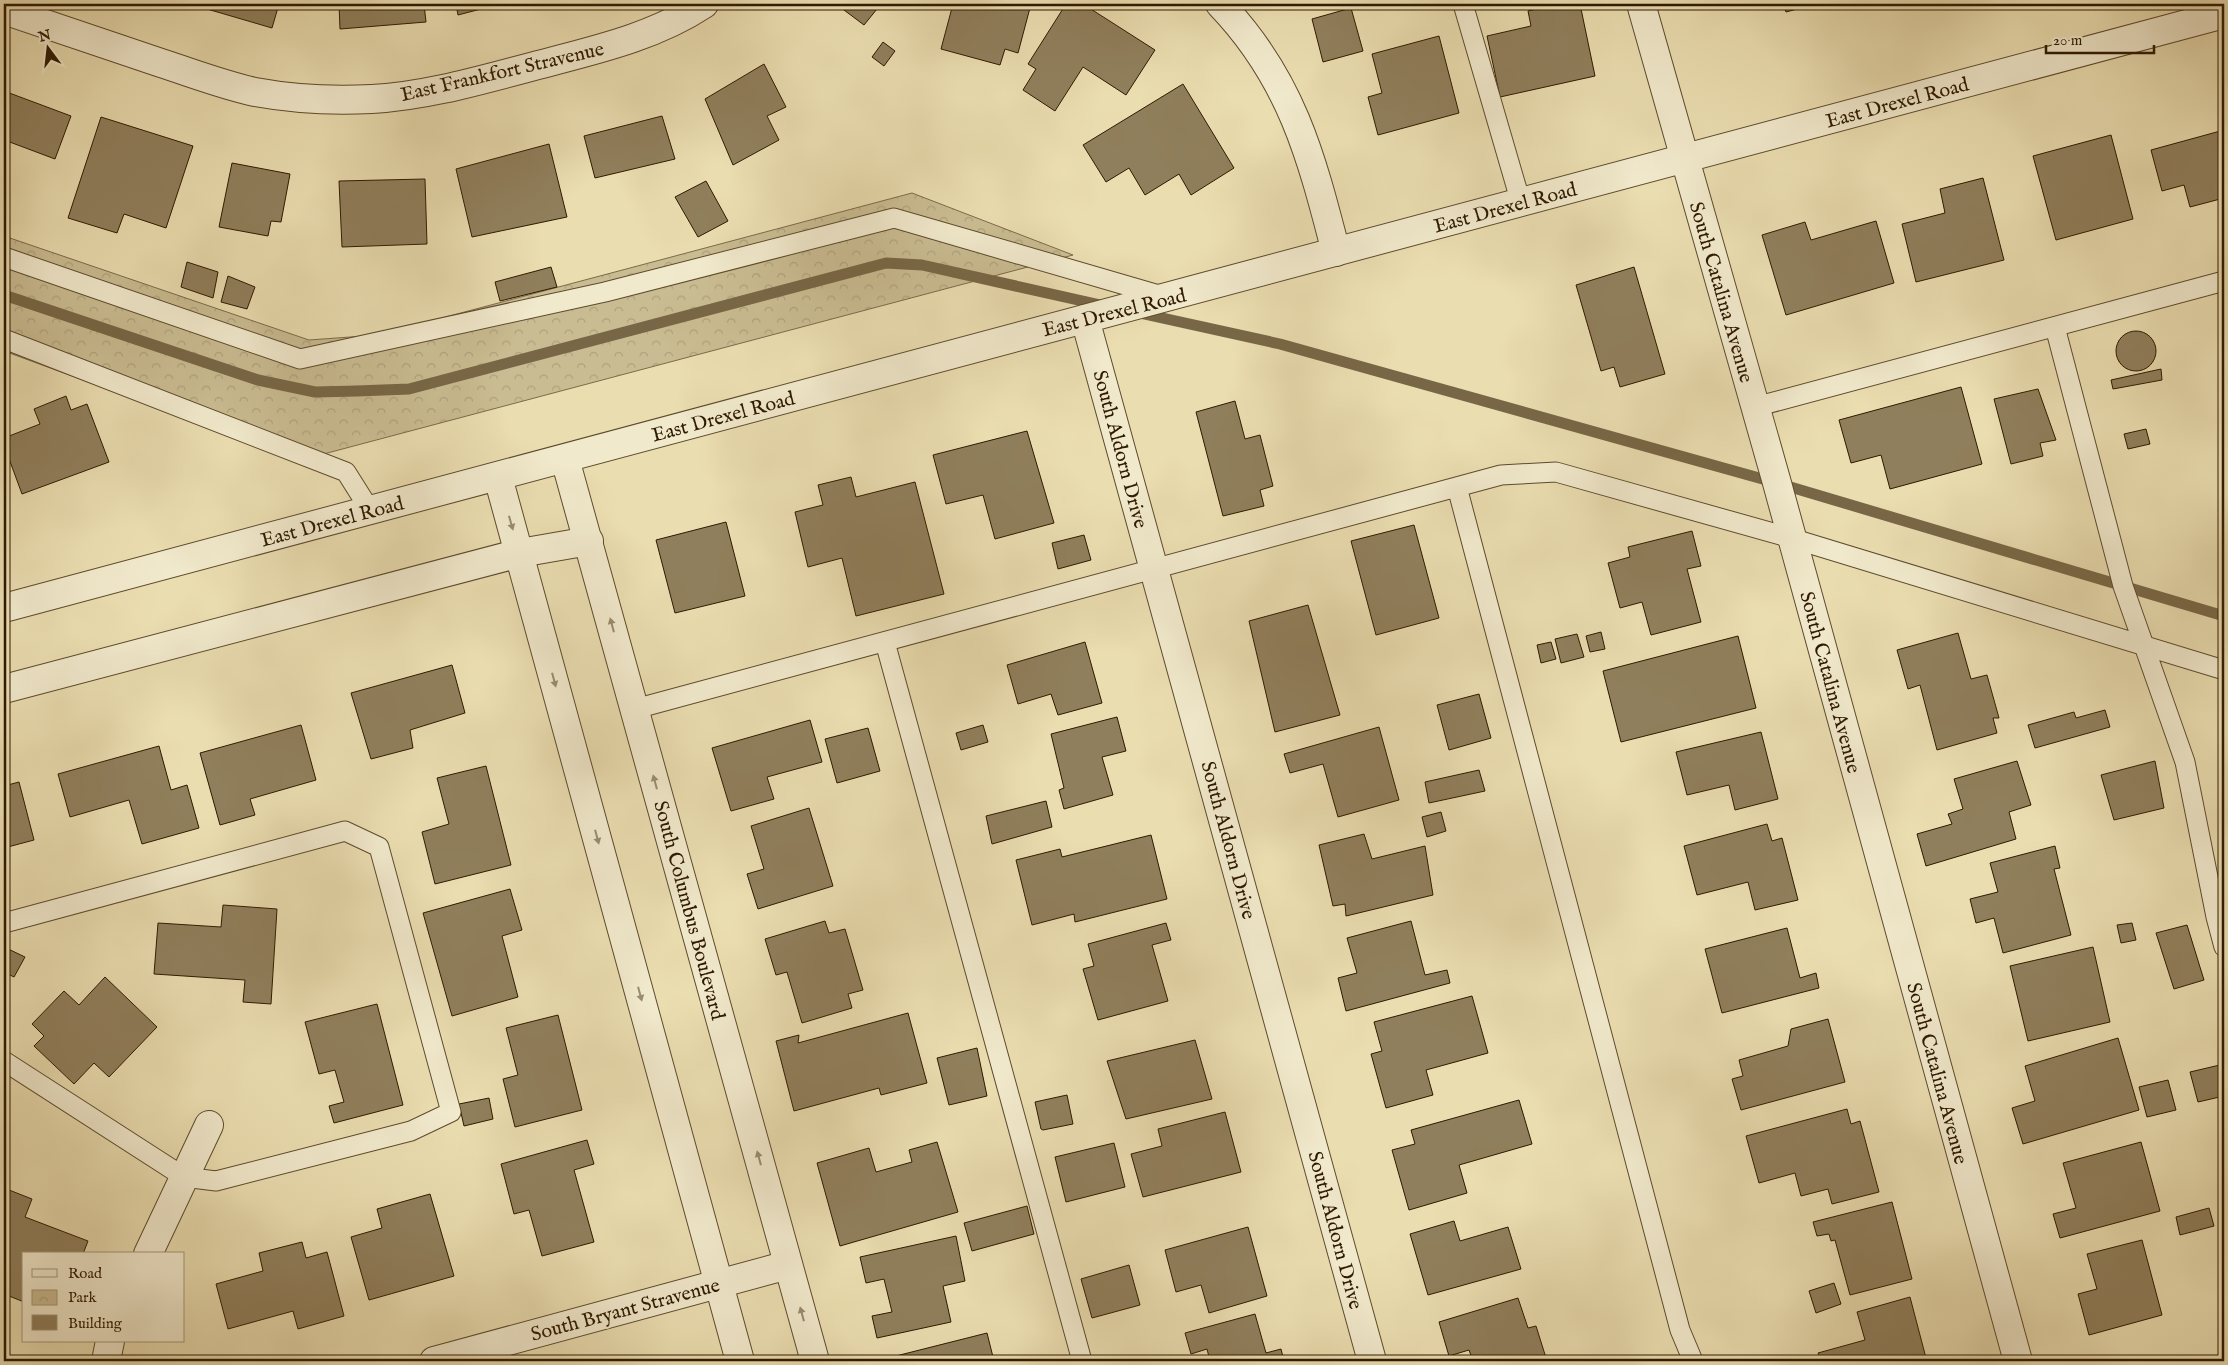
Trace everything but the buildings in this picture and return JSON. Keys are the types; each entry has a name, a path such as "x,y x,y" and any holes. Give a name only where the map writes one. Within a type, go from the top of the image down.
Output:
{"street":[{"name":"East Frankfort Stravenue","path":"4,10 207,78 255,92 291,97 363,99 408,95 452,87 604,47 664,27 704,4"},
{"path":"1220,4 1240,25 1266,60 1284,91 1310,158 1336,252"},
{"name":"South Catalina Avenue","path":"1641,4 1755,406 2018,1361"},
{"name":"East Drexel Road","path":"4,608 1085,319 1170,298 2224,14"},
{"name":"South Aldorn Drive","path":"1085,319 1372,1361"},
{"name":"South Columbus Boulevard","path":"565,458 815,1361"},
{"path":"498,476 740,1361"},
{"path":"4,689 520,553 589,541"},
{"path":"149,1252 209,1124"},
{"name":"South Bryant Stravenue","path":"434,1361 788,1265"},
{"path":"106,1361 110,1342"}],"lane":[{"path":"1463,4 1521,202"},
{"path":"4,257 300,359 605,292 894,218 1170,298"},
{"path":"1755,406 2224,282"},
{"path":"2055,327 2123,586 2185,762 2216,917 2224,947"},
{"path":"4,339 346,472 370,510"},
{"path":"635,709 1501,475 1556,472 1791,538 2224,670"},
{"path":"1457,487 1677,1321 1693,1361"},
{"path":"885,642 1082,1361"},
{"path":"4,923 345,831 379,847 451,1112 411,1130 216,1181 184,1177 4,1061"}],"green space":[{"path":"912,193 1073,255 301,460 4,351 4,236 309,340 378,335"}],"waterway":[{"path":"4,295 258,380 315,392 409,389 886,263 922,265 1105,306"},
{"path":"1135,312 1280,344 1777,483 2224,616"}]}
